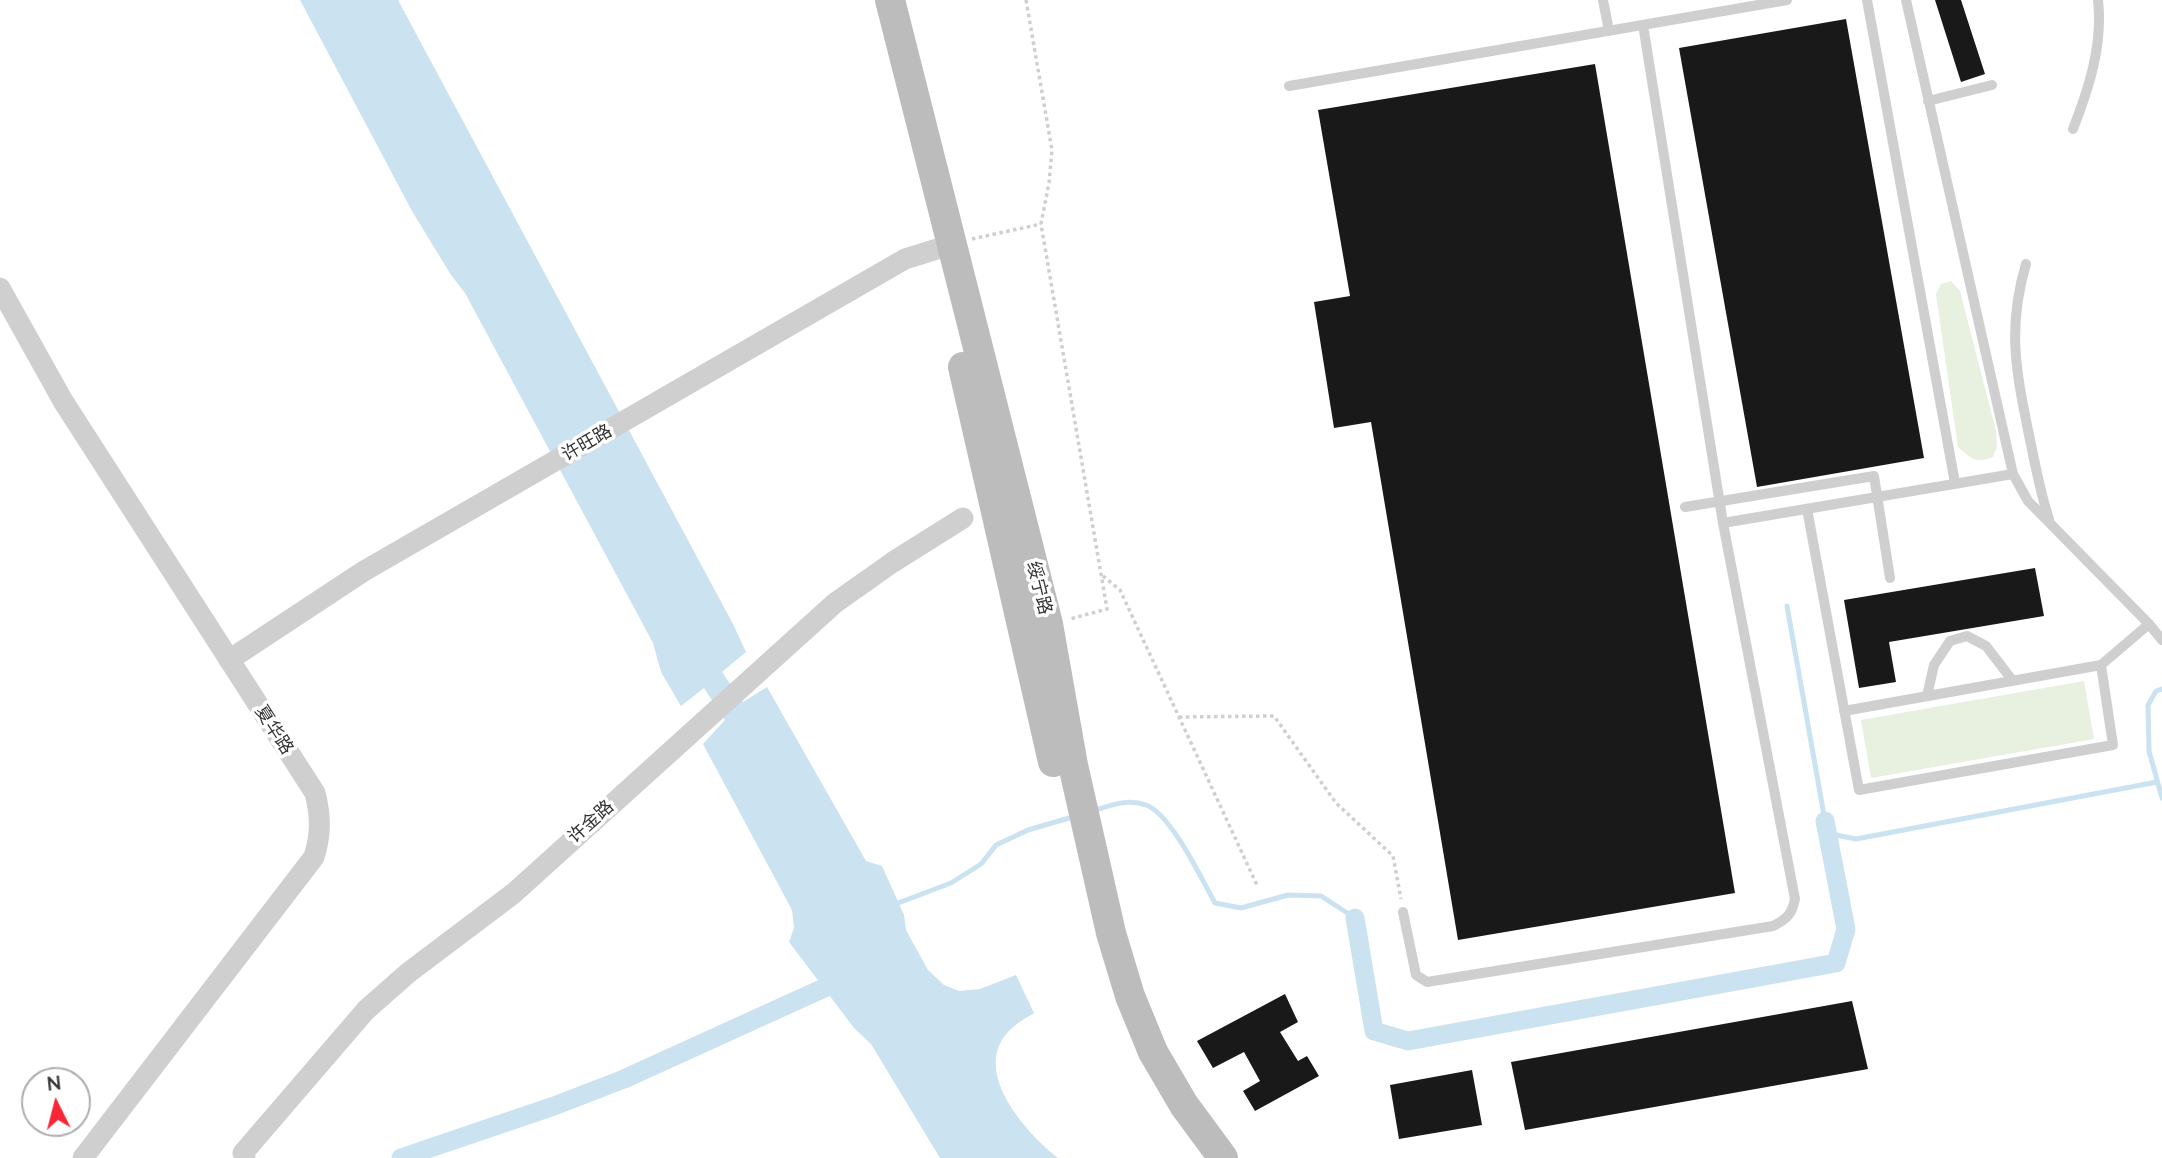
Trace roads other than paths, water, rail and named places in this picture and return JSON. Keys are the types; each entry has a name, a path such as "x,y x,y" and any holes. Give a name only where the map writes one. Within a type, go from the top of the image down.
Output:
{"main road":[{"name":"绥宁路","path":"871,0 944,246 1048,624 1064,769"},
{"name":"绥宁路","path":"890,0 1076,818 1130,996 1153,1052 1184,1105 1223,1158"},
{"name":"绥宁路","path":"1076,818 1093,938 1112,1002 1136,1060 1168,1116 1199,1158"}],"street":[{"name":"许旺路","path":"229,660 364,571 905,259 944,246"},
{"name":"夏华路","path":"0,288 64,401 315,793 319,810 320,839 314,858 83,1158"},
{"name":"许金路","path":"244,1155 366,1010 408,973 514,893 835,603 963,518"}],"lane":[{"path":"1603,0 1609,32"},
{"path":"1289,86 1787,0"},
{"path":"1867,0 1955,484"},
{"path":"1906,0 2013,474 2028,501 2162,640"},
{"path":"2073,129 2088,90 2097,47 2098,0"},
{"path":"1403,912 1416,975 1427,982 1773,926 1785,920 1793,911 1794,898 1723,523 1643,25"},
{"path":"1928,101 1992,86"},
{"path":"2026,264 2017,292 2014,350 2041,495 2050,522"},
{"path":"1723,523 2013,474"},
{"path":"1685,507 1874,477 1890,578"},
{"path":"1807,509 1859,790 2113,744 2101,666"},
{"path":"1844,711 2101,666 2149,624"},
{"path":"1927,696 1934,665 1950,640 1967,636 1986,646 2013,681"}],"water":[{"path":"300,0 398,0 733,624 746,652 722,672 743,702 767,687 866,861 882,866 904,915 906,930 928,970 944,985 959,991 980,989 1016,975 1034,1013 1013,1027 999,1045 996,1063 999,1081 1006,1099 1018,1117 1058,1158 940,1158 871,1044 854,1028 789,942 794,928 792,910 703,744 725,720 704,688 681,706 661,672 653,643 465,293 412,211"}],"waterway":[{"path":"1787,606 1825,821 1836,835 1856,839 2157,782"},
{"path":"2162,689 2156,691 2148,705 2149,751 2162,798"},
{"path":"1092,811 1132,802 1146,805 1156,811 1185,848 1215,903 1241,908 1288,895 1321,896 1355,918"},
{"path":"893,905 951,883 981,864 996,845 1028,830 1076,816"},
{"path":"1355,918 1374,1031 1408,1041 1836,963 1846,929 1825,821"},
{"path":"401,1158 624,1079 846,978"}]}
